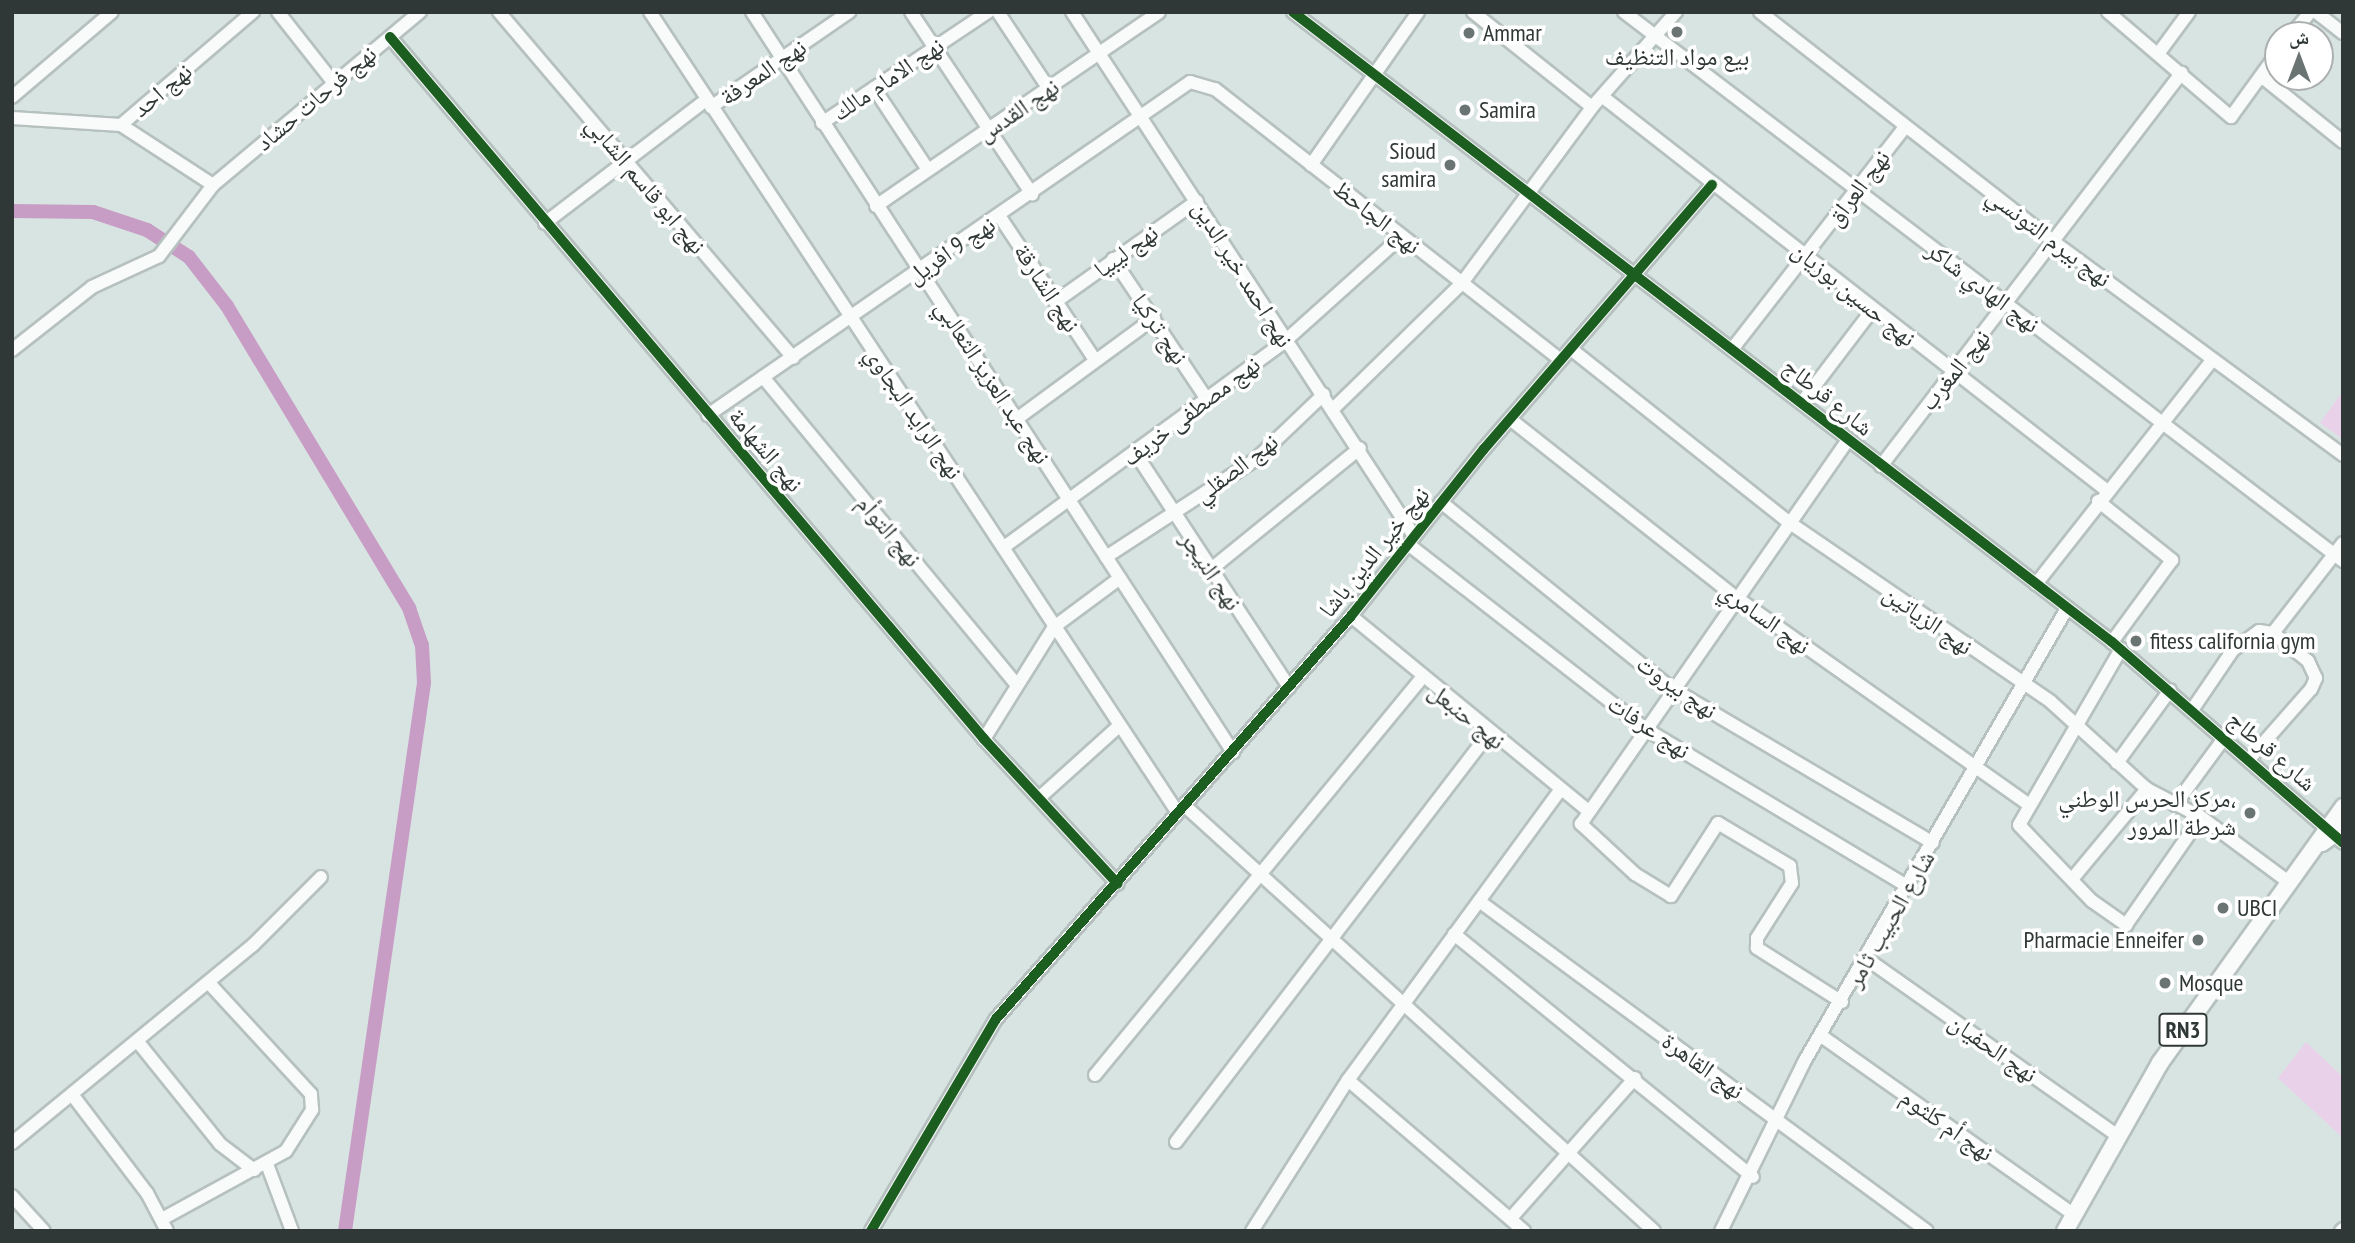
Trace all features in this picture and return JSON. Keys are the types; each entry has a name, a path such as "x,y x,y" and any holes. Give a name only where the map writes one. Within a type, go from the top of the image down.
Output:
{"main road":[{"name":"RN3","path":"2065,1231 2186,1024 2290,883 2334,835 2343,807"}],"street":[{"path":"12,97 112,12"},
{"name":"نهج احد","path":"12,118 121,125 253,12"},
{"path":"278,12 333,82"},
{"name":"نهج فرحات حشاد","path":"12,350 92,287 159,256 179,234 213,186 333,82 420,12"},
{"name":"نهج ابو قاسم الشابي","path":"499,12 793,358"},
{"name":"نهج الرايد البجاوي","path":"650,12 708,104 1004,547 1119,726 1181,810 1329,940 1405,1001 1654,1231"},
{"name":"نهج عبد العزيز الثعالبي","path":"752,12 1233,752"},
{"name":"نهج المعرفة","path":"545,223 708,104 782,61 849,12"},
{"path":"911,12 1032,194"},
{"name":"نهج الامام مالك","path":"822,123 988,12"},
{"path":"998,12 1049,89"},
{"name":"نهج احمد خير الدين","path":"1072,12 1197,201 1284,342 1324,394 1360,448 1411,540"},
{"name":"نهج القدس","path":"876,206 1100,55 1159,12"},
{"name":"شارع قرطاج","path":"1293,12 1530,191 1635,278 1803,401 1881,466 2066,610 2117,646 2251,757 2334,835"},
{"path":"1311,165 1418,12"},
{"path":"1473,12 1592,107"},
{"name":"نهج الهادي شاكر","path":"1624,12 2338,557"},
{"path":"1334,408 1462,283 1592,107 1676,12"},
{"name":"نهج بيرم التونسي","path":"1760,12 2054,242 2343,455"},
{"path":"2108,12 2231,117 2264,73"},
{"path":"2158,54 2189,12"},
{"path":"2316,12 2343,33"},
{"name":"نهج الشهامة","path":"390,37 984,739 1118,884"},
{"name":"نهج المغرب","path":"1881,466 1952,371 2008,307 2182,73"},
{"path":"2262,76 2343,142"},
{"name":"نهج 9 افريل","path":"708,415 1000,217 1190,82"},
{"name":"نهج الجاحظ","path":"1190,82 1215,89 1560,360"},
{"path":"874,88 928,170"},
{"name":"نهج حسين بوزيان","path":"1602,97 1952,371 2102,496 2172,560 2117,646"},
{"path":"121,125 213,186"},
{"name":"نهج العراق","path":"1733,348 1905,127"},
{"name":"نهج خير الدين باشا","path":"871,1231 956,1097 986,1032 1068,944 1351,616 1510,419 1635,278 1712,185"},
{"name":"نهج ليبيا","path":"1055,302 1197,201"},
{"name":"نهج الشارقة","path":"1000,217 1094,360"},
{"name":"نهج مصطفى خريف","path":"1004,547 1136,454 1206,398 1284,342 1401,237"},
{"name":"نهج تركيا","path":"1113,259 1206,398"},
{"path":"1803,401 1873,309"},
{"path":"1018,418 1154,318"},
{"name":"نهج الزياتين","path":"1571,349 1790,523 2079,726 2147,789 2201,817 2290,883"},
{"path":"2036,584 2102,496 2163,425 2212,360"},
{"name":"نهج التوأم","path":"763,377 1016,684"},
{"name":"نهج الصقلي","path":"1106,557 1255,460 1324,394"},
{"name":"نهج السامري","path":"1510,419 1737,598 1976,772 2029,804"},
{"path":"1585,816 1671,688 1848,440"},
{"path":"1210,570 1360,448"},
{"name":"نهج النيجر","path":"1136,454 1289,687"},
{"name":"نهج بيروت","path":"1441,502 1671,688 1933,844"},
{"name":"نهج عرفات","path":"1411,540 1644,728 1907,886"},
{"path":"2193,709 2247,636 2273,633 2338,557 2343,543"},
{"path":"984,739 1054,627 1120,578"},
{"name":"شارع الحبيب ثامر","path":"1721,1231 1753,1177 1820,1035 1976,772 2066,610"},
{"name":"نهج حنبعل","path":"1351,616 1421,679 1489,733 1585,816 1586,833 1671,896 1718,822 1790,866 1792,883 1757,938 1757,948 1842,1002"},
{"path":"2251,757 2316,678 2308,661 2273,633"},
{"path":"2117,646 2079,726 2029,804 2019,825 2126,925 2201,817"},
{"path":"1095,1075 1421,679"},
{"path":"2117,763 2170,690"},
{"path":"1039,798 1119,726"},
{"path":"1176,1142 1489,733"},
{"path":"2175,805 2225,737"},
{"path":"2073,878 2147,789"},
{"path":"1252,1231 1348,1080 1559,792"},
{"path":"12,1143 74,1097 209,983 321,877"},
{"name":"نهج القاهرة","path":"1479,901 1927,1231"},
{"path":"1454,934 1635,1078 1753,1177"},
{"name":"نهج الحفيان","path":"1867,958 2119,1137"},
{"path":"74,1097 164,1225 267,1164 295,1140 309,1118 310,1094 209,983"},
{"name":"نهج أم كلثوم","path":"1820,1035 2074,1215"},
{"path":"138,1042 220,1144 254,1170"},
{"path":"1511,1218 1635,1078"},
{"path":"1348,1080 1524,1231"},
{"path":"267,1164 292,1231"},
{"path":"12,1196 44,1231"}],"shaded area":[{"path":"2343,391 2343,439 2320,423"},
{"path":"2306,1042 2343,1077 2342,1137 2278,1078"}],"waterway":[{"path":"12,211 93,212 147,230 189,257 227,306 409,608 422,645 424,683 345,1231"}],"cycle path":[{"path":"1293,12 2112,642 2343,843"},
{"path":"390,37 984,739 1118,884"},
{"path":"871,1231 996,1019 1351,616 1484,449 1712,185"}],"place":[{"name":"بيع مواد التنظيف","path":"1677,32"},
{"name":"Ammar","path":"1469,33"},
{"name":"Samira","path":"1465,110"},
{"name":"Sioud samira","path":"1450,165"},
{"name":"fitess california gym","path":"2136,641"},
{"name":"مركز الحرس الوطني، شرطة المرور","path":"2250,813"},
{"name":"UBCI","path":"2223,908"},
{"name":"Pharmacie Enneifer","path":"2198,940"},
{"name":"Mosque","path":"2165,983"}]}
